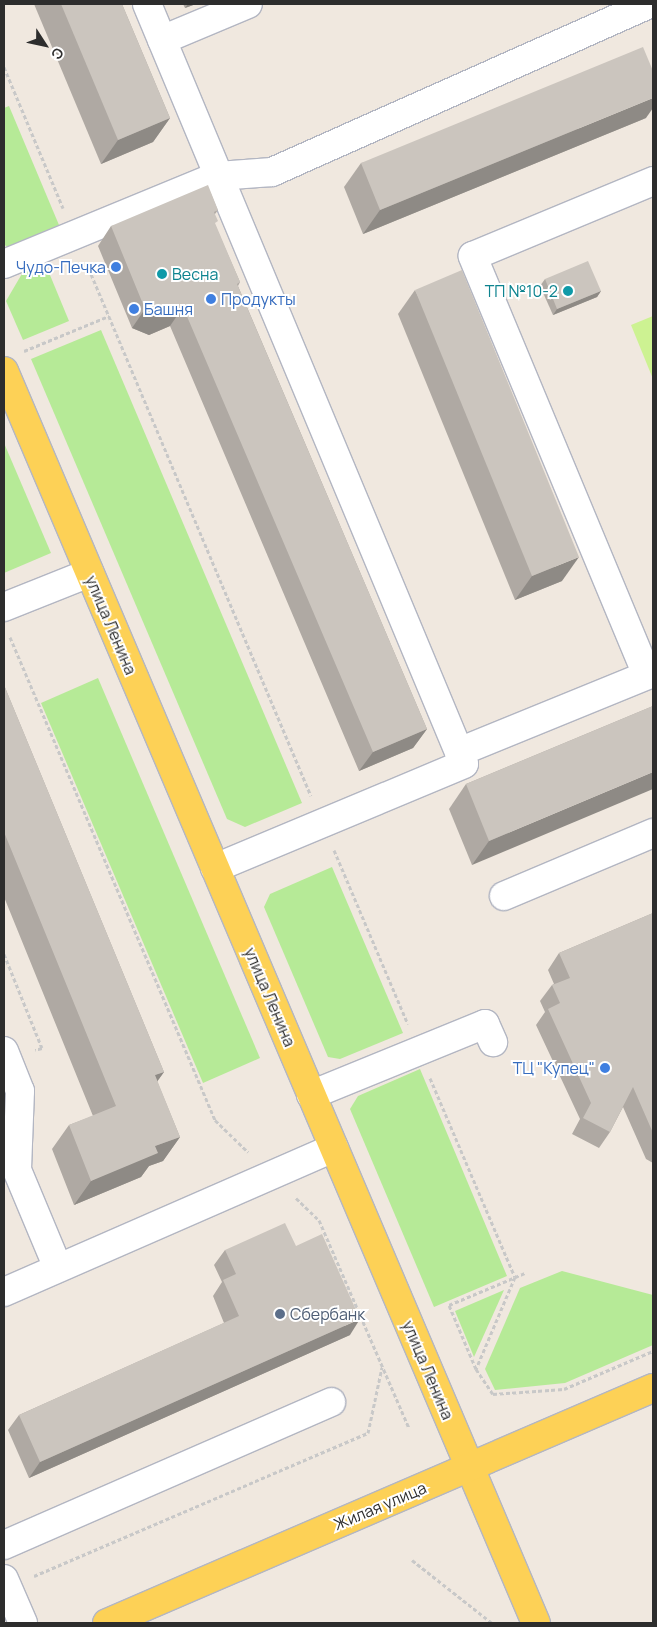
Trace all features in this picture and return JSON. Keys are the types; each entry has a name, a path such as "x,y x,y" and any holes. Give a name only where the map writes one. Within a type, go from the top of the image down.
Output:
{"main road":[{"name":"улица Ленина","path":"12,362 89,572 536,1623"},
{"name":"Жилая улица","path":"106,1623 653,1388"}],"lane":[{"path":"147,4 162,40 214,137 218,176 464,764 215,868"},
{"path":"162,40 248,4"},
{"path":"4,264 218,176 272,172 650,4"},
{"path":"459,752 650,674 474,256 653,181"},
{"path":"6,619 89,572"},
{"path":"504,896 653,833"},
{"path":"311,1095 486,1024 493,1042"},
{"path":"6,1056 20,1091 17,1170 58,1268"},
{"path":"4,1292 334,1148"},
{"path":"4,1545 331,1402"},
{"path":"6,1584 23,1623"}],"path":[{"path":"4,68 514,1277 476,1370"},
{"path":"12,362 109,316"},
{"path":"6,619 215,1120 319,1220 408,1428"},
{"path":"4,954 42,1048 6,1056"},
{"path":"525,1273 450,1305 476,1370 493,1394 564,1389 653,1351"},
{"path":"6,1584 368,1433 382,1366"},
{"path":"412,1560 492,1623"}],"green space":[{"path":"9,106 59,225 9,247 4,245 4,108"},
{"path":"45,263 69,321 23,340 6,301 23,272"},
{"path":"653,316 653,379 631,325"},
{"path":"101,330 302,803 245,827 227,819 31,359"},
{"path":"4,443 51,553 4,573"},
{"path":"98,678 260,1058 203,1083 41,703"},
{"path":"332,867 403,1033 340,1059 328,1057 264,907 270,894"},
{"path":"420,1069 507,1276 434,1307 350,1109 358,1096"},
{"path":"562,1271 653,1295 653,1345 565,1383 495,1390 485,1369 520,1288"},
{"path":"504,1290 474,1357 455,1311"}],"building":[{"path":"61,4 122,4 170,118 118,140"},
{"path":"643,47 653,71 653,98 380,210 361,163"},
{"path":"208,185 218,210 214,212 218,221 215,223 240,282 237,284 427,729 373,752 183,307 162,316 145,309 111,226"},
{"name":"ТП №10-2","path":"588,261 601,291 557,309 545,279"},
{"path":"462,270 579,557 532,576 415,290"},
{"path":"4,685 164,1072 155,1075 180,1137 155,1146 158,1153 91,1181 69,1125 116,1106 4,832"},
{"path":"653,706 653,772 489,841 466,784"},
{"name":"ТЦ \"Купец\"","path":"653,913 653,1133 633,1087 610,1132 583,1118 591,1103 548,1009 560,1003 552,985 570,978 559,953"},
{"path":"285,1223 296,1246 322,1234 360,1319 40,1462 19,1415 239,1316 223,1280 236,1274 225,1250"}],"place":[{"name":"Чудо-Печка","path":"116,267"},
{"name":"Весна","path":"162,274"},
{"name":"ТП №10-2","path":"568,291"},
{"name":"Продукты","path":"211,299"},
{"name":"Башня","path":"134,309"},
{"name":"ТЦ \"Купец\"","path":"605,1068"},
{"name":"Сбербанк","path":"280,1314"}]}
